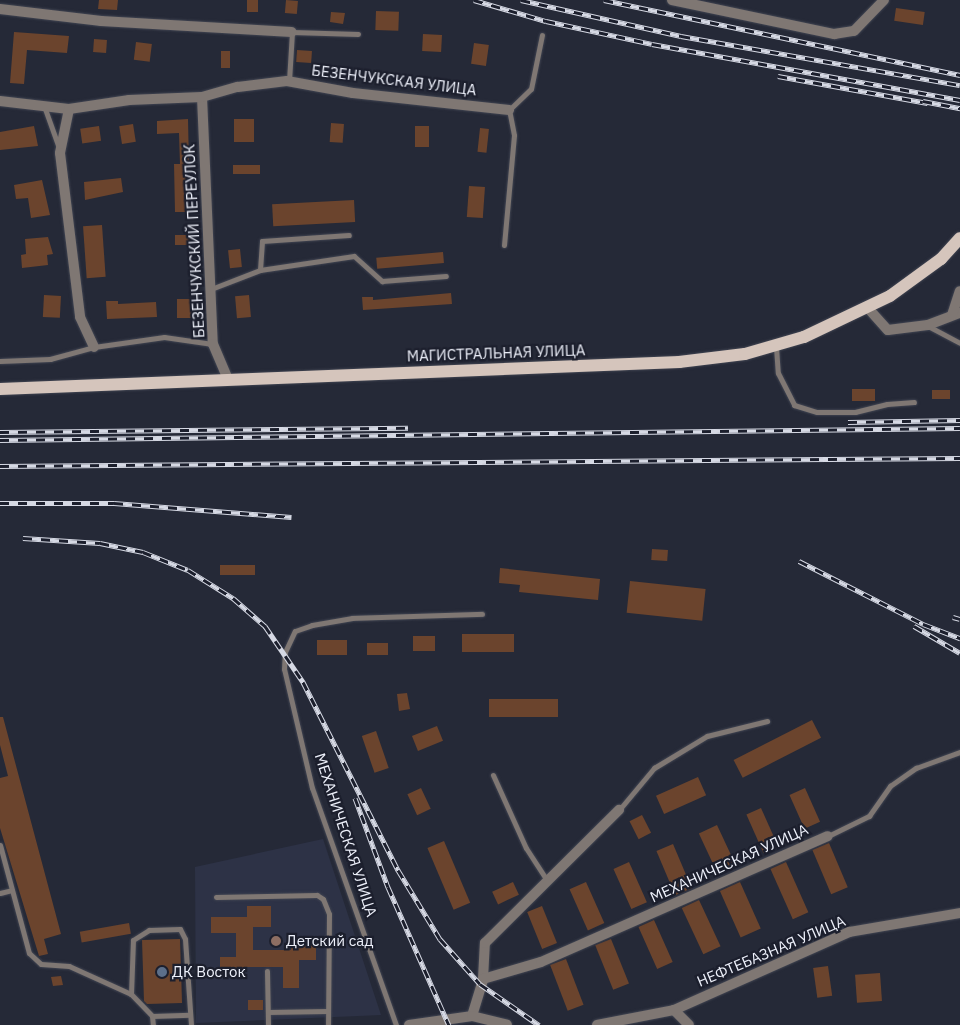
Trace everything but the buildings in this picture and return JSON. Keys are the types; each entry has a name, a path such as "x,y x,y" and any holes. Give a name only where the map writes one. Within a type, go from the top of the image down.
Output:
{"main road":[{"name":"МАГИСТРАЛЬНАЯ УЛИЦА","path":"0,389 679,362 776,347 890,296 934,264 960,238"}],"street":[{"path":"672,0 834,34 854,31 884,0"},
{"path":"0,9 101,21 292,32"},
{"name":"БЕЗЕНЧУКСКАЯ УЛИЦА","path":"0,101 69,108 129,100 202,97 238,87 289,81 353,93 509,110"},
{"name":"БЕЗЕНЧУКСКИЙ ПЕРЕУЛОК","path":"202,97 213,344 228,380"},
{"path":"69,108 60,153 80,317 94,347"},
{"path":"867,307 888,330 928,325 956,314 960,291"},
{"path":"472,1016 483,979 485,943 619,810"},
{"name":"МЕХАНИЧЕСКАЯ УЛИЦА","path":"483,979 541,962 828,836"},
{"name":"НЕФТЕБАЗНАЯ УЛИЦА","path":"597,1025 674,1010 849,932 960,913"},
{"path":"674,1010 689,1025"},
{"path":"409,1025 472,1016 507,1025"}],"lane":[{"path":"289,81 292,32 358,34"},
{"path":"504,245 514,135 509,110 531,89 542,35"},
{"path":"44,106 60,153"},
{"path":"260,270 262,241 349,234"},
{"path":"211,290 260,270 354,256 382,281 446,276"},
{"path":"928,325 960,344"},
{"path":"0,361 50,359 94,347 164,337 213,344"},
{"path":"776,347 778,373 794,405 817,412 855,412 887,404 914,402"},
{"name":"МЕХАНИЧЕСКАЯ УЛИЦА","path":"396,1025 312,788 284,669 285,652 296,631 312,625 352,618 482,614"},
{"path":"619,810 654,768 708,736 767,721"},
{"path":"828,836 868,816 890,786 916,768 960,752"},
{"path":"494,775 526,848 547,880"},
{"path":"0,844 29,953 41,964 70,966 131,994 152,1016 153,1025"},
{"path":"0,893 12,890"},
{"path":"216,897 317,896 323,899 329,914 328,1025"},
{"path":"131,994 133,940 149,930 180,929 185,939 190,1025"},
{"path":"267,971 268,1025"},
{"path":"268,1012 328,1011"},
{"path":"152,1016 190,1015"}],"shaded area":[{"name":"Детский сад","path":"323,839 381,1015 196,1023 195,867"}],"railway":[{"path":"474,0 546,21 652,44 960,100"},
{"path":"521,0 681,36 960,85"},
{"path":"604,0 960,75"},
{"path":"778,76 928,103"},
{"path":"923,101 960,108"},
{"path":"848,422 960,420"},
{"path":"0,432 408,428"},
{"path":"0,440 960,428"},
{"path":"0,466 960,458"},
{"path":"0,503 114,503 291,517"},
{"path":"23,538 100,543 143,552 188,570 233,598 265,626 303,682 398,870 440,939 480,984 539,1025"},
{"path":"799,561 923,624 960,638"},
{"path":"953,617 960,619"},
{"path":"914,626 960,653"},
{"path":"355,798 388,887 449,1025"}],"place":[{"name":"Детский сад","path":"276,941"},
{"name":"ДК Восток","path":"162,972"}]}
